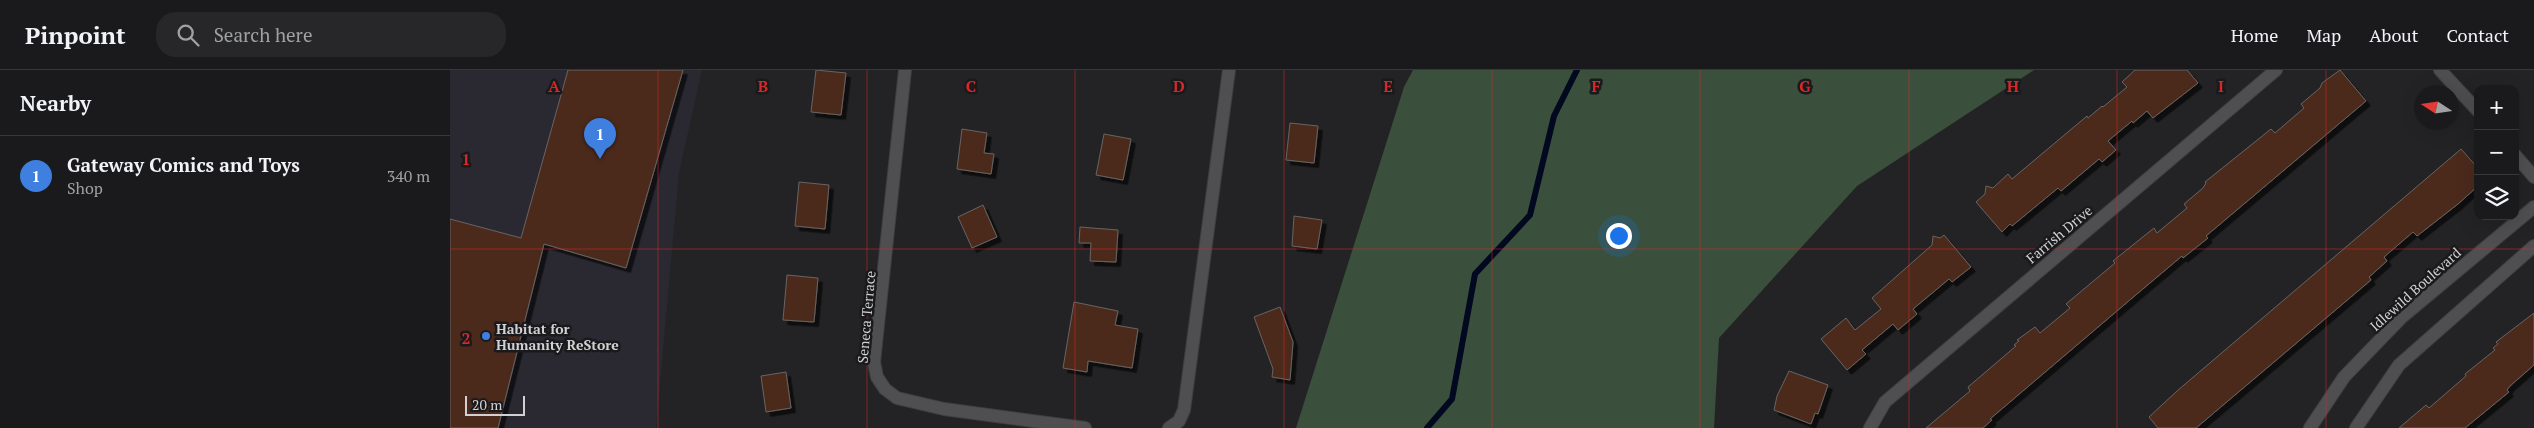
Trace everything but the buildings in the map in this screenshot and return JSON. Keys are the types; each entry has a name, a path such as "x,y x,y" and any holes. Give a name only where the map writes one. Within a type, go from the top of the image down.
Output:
{"street":[{"name":"Seneca Terrace","path":"905,70 874,362 877,377 885,389 897,398 944,410 1085,428"},
{"path":"1169,428 1179,421 1184,410 1229,70"},
{"name":"Farrish Drive","path":"1870,428 1884,402 2276,70"},
{"path":"2440,70 2474,108"},
{"path":"2519,160 2534,177"},
{"name":"Idlewild Boulevard","path":"2310,428 2344,377 2402,317 2534,207"},
{"path":"2356,428 2400,365 2534,246"}],"shaded area":[{"path":"450,70 702,70 679,173 656,428 450,428"}],"green space":[{"path":"1413,70 2034,70 1857,186 1719,338 1714,428 1296,428 1404,87"}],"waterway":[{"path":"1427,428 1452,399 1475,274 1530,215 1554,116 1577,70"}],"place":[{"name":"Gateway Comics and Toys","path":"600,159"},
{"name":"Habitat for Humanity ReStore","path":"486,336"}]}
